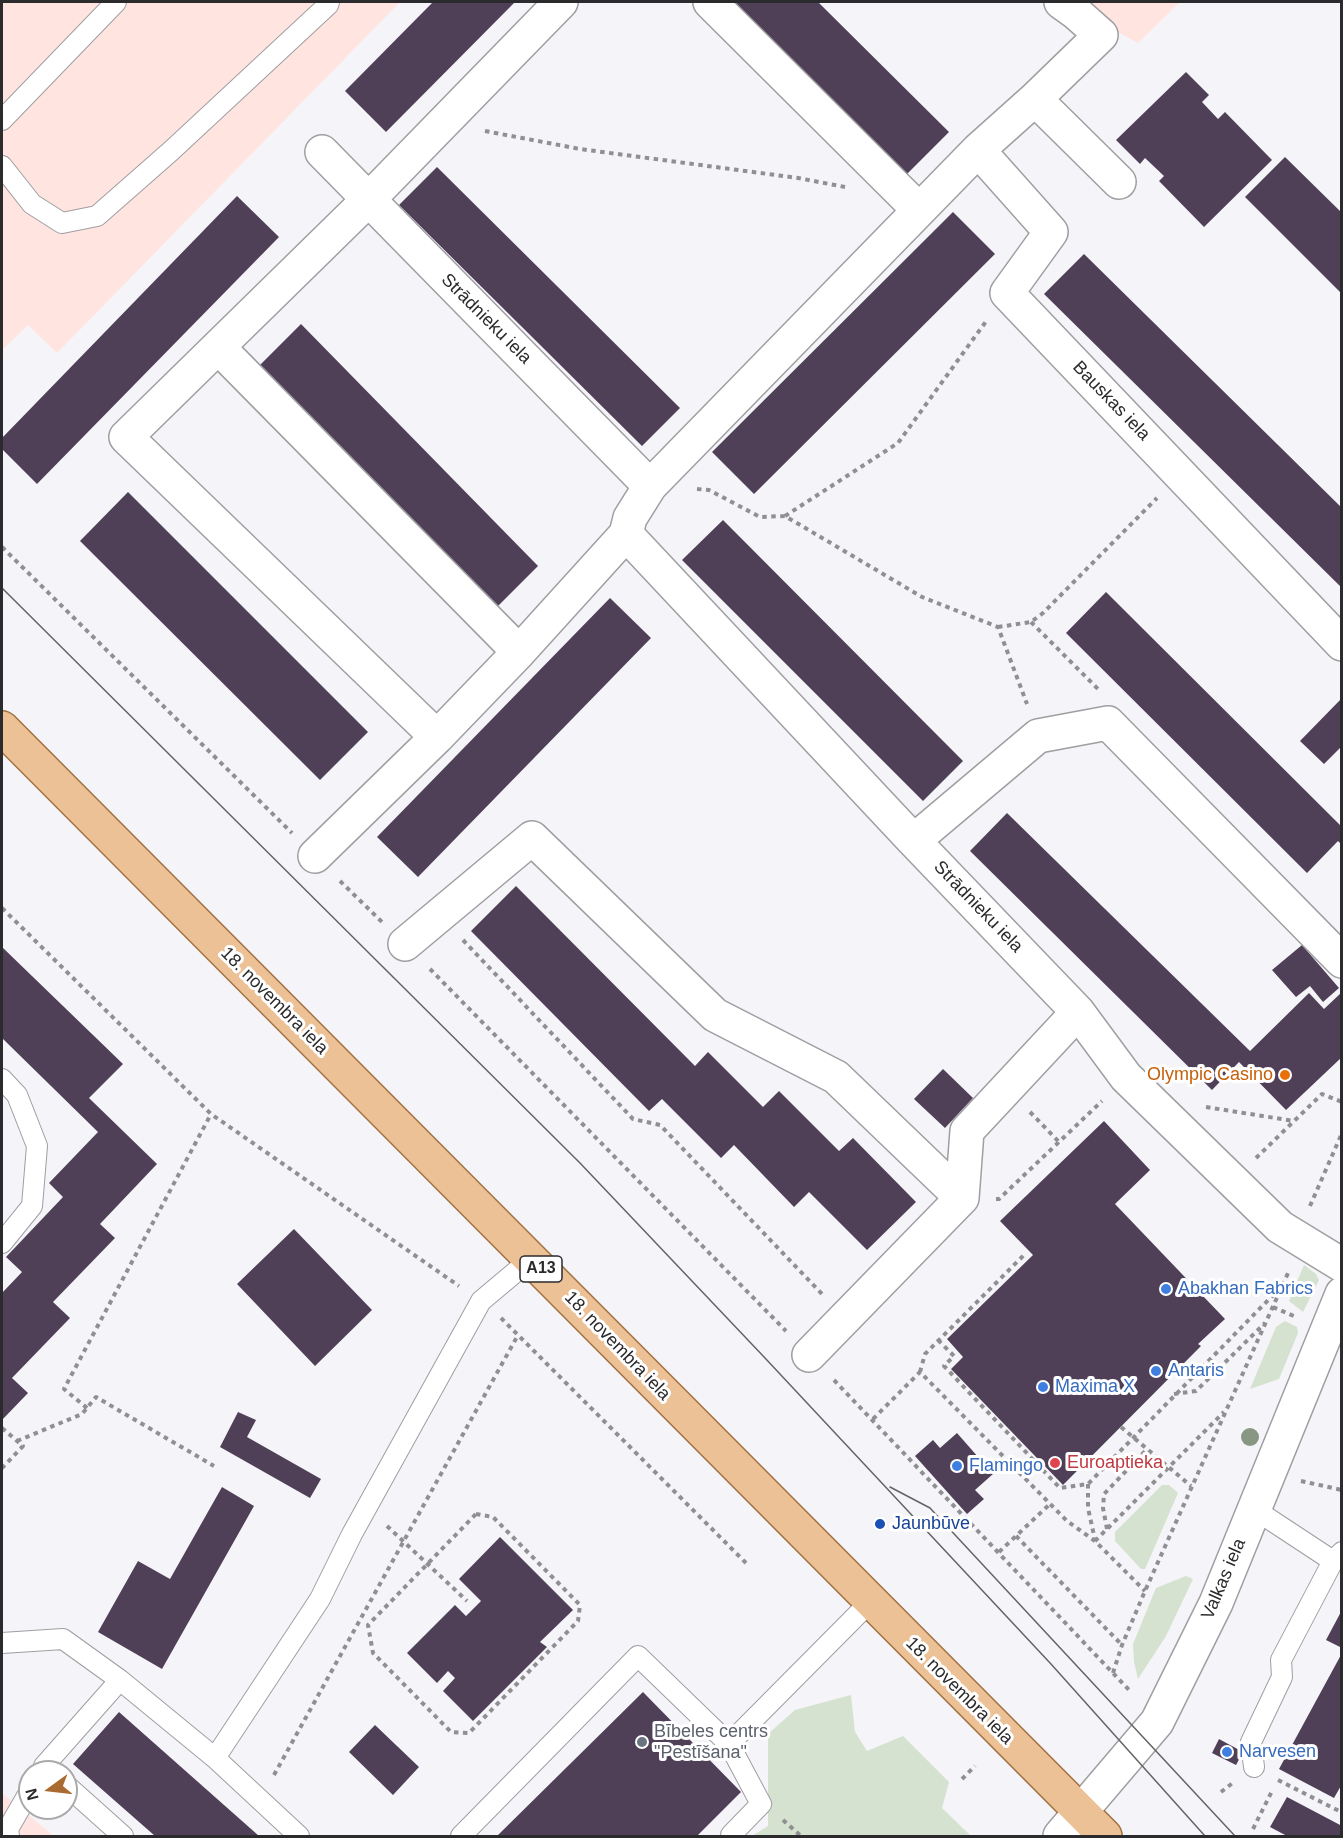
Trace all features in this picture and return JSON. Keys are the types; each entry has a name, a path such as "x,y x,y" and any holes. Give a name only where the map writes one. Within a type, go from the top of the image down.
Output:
{"main road":[{"name":"18. novembra iela","path":"2,728 1105,1836"}],"street":[{"path":"437,737 126,437 368,200 561,2"},
{"path":"710,2 919,210"},
{"path":"315,856 437,737 519,652 626,534 630,518 650,486 978,150 1101,36 1061,2"},
{"path":"1035,99 1119,182"},
{"path":"978,150 1051,232 1007,293"},
{"name":"Strādnieku iela","path":"322,152 650,486"},
{"name":"Bauskas iela","path":"1007,293 1341,644"},
{"path":"219,348 519,652"},
{"name":"Strādnieku iela","path":"626,534 1078,1012 1126,1077 1280,1227 1341,1265"},
{"path":"911,838 923,833 1038,736 1108,723 1341,961"},
{"path":"405,944 532,838 715,1015 836,1077 962,1198"},
{"path":"809,1355 962,1198 968,1131 1078,1012"},
{"name":"Valkas iela","path":"1060,1836 1157,1722 1216,1603 1322,1334 1341,1294"}],"lane":[{"path":"2,166 32,204 62,223 97,216 188,135 329,2"},
{"path":"2,120 107,4"},
{"path":"2,1079 17,1095 37,1146 32,1206 2,1243"},
{"path":"215,1758 320,1599 367,1506 481,1301 531,1259"},
{"path":"1254,1509 1337,1557 1281,1660 1282,1677 1251,1742 1254,1767"},
{"path":"729,1744 871,1601"},
{"path":"2,1643 63,1639 120,1680 215,1758 299,1836"},
{"path":"462,1836 638,1656 729,1744 761,1804 731,1835"},
{"path":"53,1760 120,1680"},
{"path":"78,1796 123,1836"},
{"path":"9,1836 8,1829 18,1812"}],"path":[{"path":"444,123 580,149 798,178 853,189"},
{"path":"650,486 709,490 760,517 785,516 898,443 1007,293"},
{"path":"785,516 922,597 998,627 1031,622 1043,614 1180,474"},
{"path":"2,547 405,944 873,1419 1131,1692"},
{"path":"998,627 1038,736"},
{"path":"2,908 211,1114 481,1301 505,1322 748,1565"},
{"path":"440,915 633,1119 660,1125 829,1301"},
{"path":"962,1198 999,1199 1126,1077"},
{"path":"1251,1163 1322,1094 1341,1102"},
{"path":"1203,1107 1295,1121"},
{"path":"87,1408 64,1389 211,1114"},
{"path":"1113,1673 1145,1591 1301,1242 1308,1210 1341,1133"},
{"path":"873,1419 920,1372 925,1354 1026,1253"},
{"path":"938,1340 954,1356 944,1366 1060,1488 1088,1484 1282,1286"},
{"path":"1273,1307 1322,1334"},
{"path":"1174,1394 1196,1391 1267,1320"},
{"path":"260,1800 518,1335"},
{"path":"920,1372 1067,1521 1095,1541 1145,1591"},
{"path":"17,1441 81,1413 96,1397 214,1466"},
{"path":"1095,1541 1227,1408"},
{"path":"1121,1427 1191,1486"},
{"path":"2,1428 23,1446 2,1468"},
{"path":"1107,1529 1103,1508 1104,1494 1147,1449"},
{"path":"1088,1484 1088,1508 1095,1541"},
{"path":"1312,1485 1341,1490"},
{"path":"999,1552 1050,1504"},
{"path":"367,1506 467,1601"},
{"path":"476,1514 493,1516 580,1605 578,1621 469,1733 451,1732 373,1653 368,1625 428,1564 476,1514"},
{"path":"1016,1536 1122,1645"},
{"path":"962,1779 975,1766"},
{"path":"1254,1767 1341,1810"},
{"path":"1253,1829 1277,1779"}],"shaded area":[{"path":"2,2 400,2 57,353 28,325 2,350"},
{"path":"1063,2 1180,2 1138,43"},
{"path":"2,1793 18,1806 18,1820 35,1820 54,1836 2,1836"}],"green space":[{"path":"1304,1265 1316,1274 1319,1280 1303,1312 1289,1301"},
{"path":"1285,1321 1297,1327 1298,1333 1279,1379 1250,1389 1276,1327"},
{"path":"1162,1485 1169,1485 1178,1493 1145,1569 1141,1569 1115,1541 1115,1532"},
{"path":"1186,1576 1193,1579 1166,1636 1138,1679 1133,1644 1156,1588"},
{"path":"851,1695 855,1732 867,1751 903,1736 949,1782 942,1808 971,1836 752,1836 768,1826 768,1734 795,1710"}],"building":[{"path":"433,2 515,2 386,132 345,91"},
{"path":"732,2 818,2 949,132 906,175"},
{"path":"1186,72 1209,95 1202,102 1218,119 1225,112 1272,160 1204,227 1159,181 1164,176 1145,158 1140,164 1116,140"},
{"path":"1285,157 1342,213 1342,294 1245,197"},
{"path":"437,167 680,408 642,446 399,205"},
{"path":"237,196 279,237 37,484 2,449 2,438"},
{"path":"953,212 995,254 754,494 712,452"},
{"path":"1084,254 1342,508 1342,588 1044,294"},
{"path":"301,324 538,566 497,607 260,365"},
{"path":"128,492 368,732 320,780 80,541"},
{"path":"723,520 963,761 923,801 682,560"},
{"path":"1106,592 1342,827 1342,845 1338,841 1307,873 1066,633"},
{"path":"610,598 651,638 418,877 377,837"},
{"path":"1342,698 1342,746 1324,764 1300,741"},
{"path":"1007,813 1250,1051 1309,993 1324,1009 1342,992 1342,1057 1286,1110 1239,1062 1212,1090 970,851"},
{"path":"516,886 695,1066 708,1052 763,1107 779,1091 839,1151 853,1138 916,1202 867,1250 809,1192 794,1207 734,1145 721,1158 662,1099 649,1111 471,931"},
{"path":"1302,945 1339,988 1323,1002 1310,986 1296,997 1272,970"},
{"path":"2,947 123,1064 89,1098 157,1164 100,1224 115,1238 53,1302 70,1318 12,1378 28,1393 2,1420 2,1293 22,1272 6,1257 63,1197 49,1183 98,1132 2,1038"},
{"path":"943,1069 973,1098 945,1128 914,1099"},
{"path":"1104,1121 1150,1170 1115,1204 1225,1319 1198,1344 1201,1346 1063,1485 951,1369 963,1357 947,1339 1033,1255 1000,1221"},
{"path":"294,1229 372,1310 315,1366 237,1284"},
{"path":"238,1412 256,1420 247,1437 321,1479 310,1498 220,1447"},
{"path":"957,1433 993,1474 975,1490 984,1499 967,1514 915,1456 933,1440 940,1448"},
{"path":"222,1487 254,1506 162,1669 98,1632 138,1561 170,1579"},
{"path":"500,1537 573,1610 540,1642 547,1647 473,1721 443,1691 455,1678 448,1671 437,1683 407,1653 455,1605 466,1616 481,1601 459,1579"},
{"path":"1342,1610 1342,1648 1326,1640"},
{"path":"1342,1653 1342,1784 1334,1798 1279,1769"},
{"name":"Bībeles centrs \"Pestīšana\"","path":"643,1692 741,1792 697,1836 497,1836"},
{"path":"119,1712 259,1836 155,1836 78,1768 77,1760"},
{"path":"375,1725 419,1767 393,1795 349,1752"},
{"name":"Narvesen","path":"1219,1739 1243,1752 1236,1765 1212,1753"},
{"path":"1287,1797 1342,1826 1342,1836 1287,1836 1270,1827"}],"tram line":[{"path":"2,588 580,1163 1051,1664 1205,1836"},
{"path":"890,1487 930,1508 1235,1836"}],"place":[{"name":"Olympic Casino","path":"1285,1075"},
{"name":"Abakhan Fabrics","path":"1166,1289"},
{"name":"Antaris","path":"1156,1371"},
{"name":"Maxima X","path":"1043,1387"},
{"name":"Euroaptieka","path":"1055,1463"},
{"name":"Flamingo","path":"957,1466"},
{"name":"Jaunbūve","path":"880,1524"},
{"name":"Bībeles centrs \"Pestīšana\"","path":"642,1742"},
{"name":"Narvesen","path":"1227,1752"}]}
